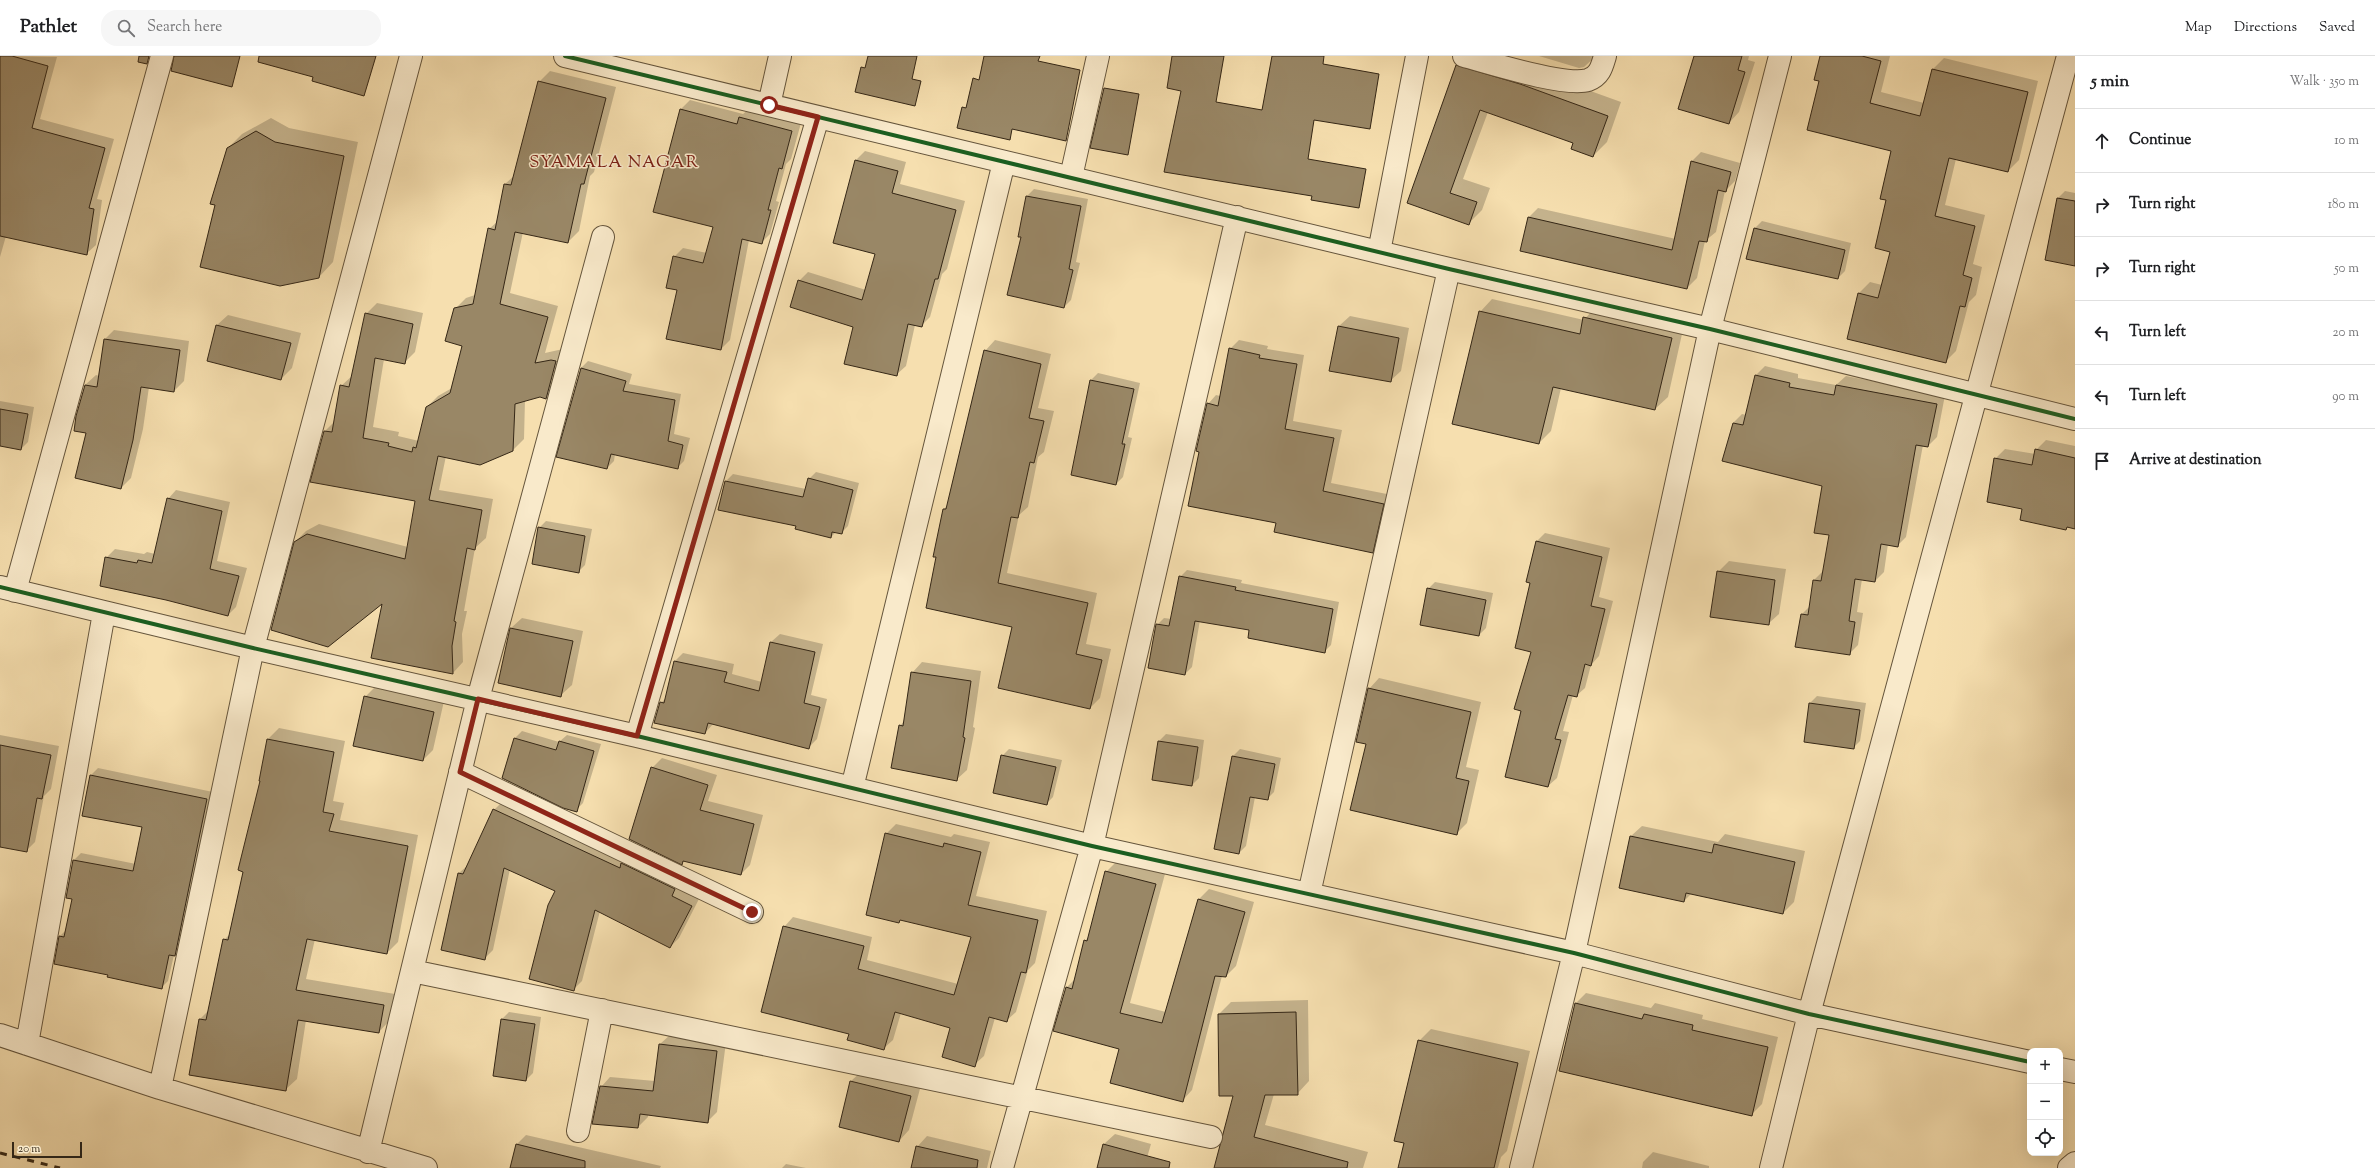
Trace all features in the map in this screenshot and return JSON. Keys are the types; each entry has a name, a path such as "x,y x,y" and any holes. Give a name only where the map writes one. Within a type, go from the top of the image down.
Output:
{"street":[{"path":"162,56 7,589 253,648 637,736 1092,846 1574,953 1809,1014 2027,1061"},
{"path":"160,1088 253,648 410,56"},
{"path":"565,56 588,59 818,117 1449,269 1710,329 2075,419"},
{"path":"769,105 780,56"},
{"path":"1071,177 1098,56"},
{"path":"1379,252 1417,56"},
{"path":"1464,56 1558,80 1588,80 1600,72 1605,56"},
{"path":"1521,1168 1574,953 1710,329 1780,56"},
{"path":"1771,1168 1809,1014 2068,56"},
{"path":"637,736 818,117"},
{"path":"852,788 1004,162"},
{"path":"1002,1168 1092,846 1237,218"},
{"path":"368,1152 478,699 603,237"},
{"path":"1309,894 1449,269"},
{"path":"27,1044 104,613"},
{"path":"460,772 752,912"},
{"path":"412,971 1212,1138"},
{"path":"578,1131 602,1010"},
{"path":"0,1035 160,1088 368,1152 426,1168"},
{"path":"2063,1070 2075,1072"},
{"path":"2069,1168 2075,1163"}],"building":[{"path":"0,56 12,56 48,66 32,128 105,148 89,208 94,209 87,255 0,236"},
{"path":"139,56 149,56 147,64 138,62"},
{"path":"174,56 240,56 232,87 171,71"},
{"path":"259,56 376,56 364,96 312,81 313,77 258,62"},
{"path":"868,56 917,56 912,79 921,81 915,106 855,92 861,67 865,68"},
{"path":"984,56 1040,56 1038,61 1080,70 1066,141 1012,129 1010,140 957,128 962,107 966,108 973,78 979,80"},
{"path":"1172,56 1224,56 1216,102 1262,110 1272,56 1324,56 1323,64 1379,74 1370,129 1314,120 1308,159 1366,169 1359,208 1311,200 1312,196 1164,172 1181,91 1167,88"},
{"path":"1694,56 1742,56 1738,70 1745,72 1729,124 1678,109"},
{"path":"1820,56 1862,56 1881,61 1870,103 1920,116 1932,69 2028,92 2008,172 1949,158 1935,216 1975,226 1963,275 1972,278 1965,307 1960,306 1946,363 1847,339 1858,293 1878,298 1890,252 1875,248 1886,200 1880,199 1891,151 1807,130 1819,81 1814,80"},
{"path":"1456,65 1520,84 1608,116 1593,157 1571,149 1573,143 1480,110 1450,193 1477,202 1469,225 1407,203"},
{"path":"538,81 606,98 584,184 581,184 568,243 515,232 500,304 548,317 535,363 551,360 556,361 546,399 540,397 515,404 513,451 480,465 438,456 429,500 482,510 475,550 467,548 454,621 456,622 452,646 453,674 371,658 382,604 328,647 271,630 294,542 307,534 405,559 415,501 310,482 324,431 332,432 340,385 349,387 365,313 413,324 405,364 375,358 363,438 389,443 388,446 412,452 413,447 416,448 426,407 450,393 462,346 445,341 454,308 473,304 488,228 495,230 504,184 511,185"},
{"path":"1104,88 1139,94 1128,155 1090,148"},
{"path":"680,109 737,124 739,117 792,131 782,169 779,168 768,210 771,210 762,244 742,239 721,350 666,339 677,290 666,288 673,256 703,263 713,227 653,212"},
{"path":"256,131 275,142 344,156 319,278 280,286 200,267 215,205 210,204 227,148"},
{"path":"855,160 898,171 892,193 956,210 938,279 935,279 922,327 908,324 897,376 844,364 853,327 790,307 798,280 862,300 875,254 833,243"},
{"path":"1691,161 1731,172 1726,192 1718,190 1707,242 1699,241 1687,289 1520,251 1528,217 1672,250"},
{"path":"1026,196 1081,206 1069,269 1073,270 1064,308 1007,295 1021,237 1018,237"},
{"path":"2057,198 2075,201 2075,266 2045,260"},
{"path":"1754,228 1845,250 1838,279 1746,259"},
{"path":"1479,311 1580,334 1583,317 1672,338 1655,410 1553,387 1539,444 1452,424"},
{"path":"216,325 291,343 281,380 207,361"},
{"path":"1338,326 1399,338 1391,382 1329,371"},
{"path":"104,339 180,350 174,392 141,387 133,440 121,489 75,478 86,433 74,431 76,416 85,385 97,387"},
{"path":"1229,348 1260,355 1259,358 1297,364 1285,429 1334,438 1323,491 1384,504 1373,553 1274,532 1276,523 1188,506 1199,452 1196,451 1207,403 1218,406"},
{"path":"984,350 1041,364 1029,418 1044,421 1034,463 1030,462 1018,518 1011,517 998,583 1088,603 1076,654 1102,660 1090,709 998,688 1012,627 926,608 936,557 933,557 943,509 946,509"},
{"path":"581,368 626,381 623,391 675,400 668,441 683,445 678,469 611,454 607,469 556,457"},
{"path":"1755,375 1790,383 1789,387 1834,395 1836,385 1937,404 1928,447 1916,445 1898,547 1881,544 1875,582 1855,579 1849,621 1855,622 1850,655 1795,647 1801,614 1808,615 1813,580 1821,581 1829,535 1814,533 1822,486 1722,461 1733,423 1743,425"},
{"path":"1090,380 1134,389 1122,444 1125,444 1116,485 1071,475"},
{"path":"0,409 28,414 21,450 0,446"},
{"path":"2035,449 2075,458 2075,529 2067,527 2066,530 2020,520 2022,509 1987,502 1994,458 2032,465"},
{"path":"808,478 853,490 842,534 832,532 831,538 795,529 796,526 718,510 725,481 803,497"},
{"path":"167,498 222,511 210,569 239,576 228,616 166,600 100,586 105,557 137,563 138,560 152,563"},
{"path":"538,527 585,536 579,573 532,564"},
{"path":"1536,541 1602,557 1591,606 1605,609 1591,666 1585,664 1577,697 1568,695 1555,739 1561,740 1548,787 1505,777 1521,711 1514,709 1531,652 1515,648 1530,583 1526,582"},
{"path":"1717,571 1775,580 1769,625 1710,617"},
{"path":"1179,576 1236,587 1235,590 1333,609 1325,653 1248,638 1249,630 1195,621 1185,675 1148,668 1156,624 1169,626"},
{"path":"1427,588 1486,600 1479,636 1420,625"},
{"path":"510,628 573,641 561,697 498,683"},
{"path":"770,642 815,652 804,703 820,707 809,749 708,723 705,734 654,723 660,702 664,703 674,661 727,672 724,682 759,691"},
{"path":"911,672 971,681 963,737 965,738 957,781 891,768 899,725 903,726"},
{"path":"1368,688 1471,712 1456,778 1469,781 1457,835 1350,810 1366,744 1356,742"},
{"path":"364,696 434,712 423,761 353,746"},
{"path":"1809,703 1860,710 1854,749 1804,742"},
{"path":"514,738 556,750 559,741 594,751 577,812 563,808 502,778"},
{"path":"267,739 334,752 323,812 334,814 329,831 408,846 387,954 307,939 296,990 384,1005 379,1033 298,1020 286,1091 189,1075 199,1019 206,1020 223,939 228,940 243,872 238,870 260,781"},
{"path":"1158,741 1198,747 1192,786 1152,780"},
{"path":"0,745 51,755 42,799 37,798 27,852 0,847"},
{"path":"1001,755 1056,767 1047,805 993,793"},
{"path":"1232,756 1275,764 1268,800 1250,797 1239,854 1214,849"},
{"path":"651,767 708,785 700,810 754,824 741,875 683,861 682,865 629,839"},
{"path":"90,775 207,799 175,956 169,955 162,989 107,977 108,975 54,964 59,936 64,937 72,899 66,898 73,860 133,871 142,827 82,816"},
{"path":"493,809 620,868 621,863 675,889 672,896 692,906 670,948 595,910 574,991 529,979 548,905 555,891 504,868 485,960 441,950 458,873 463,874"},
{"path":"885,833 943,847 944,843 981,852 968,905 1038,920 1026,973 1021,972 1007,1022 989,1017 975,1067 942,1057 950,1028 895,1012 884,1050 847,1040 849,1034 761,1012 783,926 864,946 858,969 954,995 971,937 900,920 899,923 866,915"},
{"path":"1630,836 1712,853 1714,844 1795,862 1783,914 1686,893 1684,902 1619,888"},
{"path":"1105,871 1156,884 1120,1013 1162,1023 1198,899 1245,912 1226,977 1215,976 1183,1102 1110,1083 1119,1049 1053,1031 1066,987 1072,989 1084,940 1087,941"},
{"path":"1575,1003 1642,1019 1644,1014 1693,1025 1692,1030 1768,1047 1752,1116 1559,1071"},
{"path":"1296,1012 1298,1095 1265,1095 1254,1137 1348,1162 1347,1168 1214,1168 1233,1096 1219,1096 1218,1014"},
{"path":"501,1019 535,1024 526,1081 493,1076"},
{"path":"1418,1040 1518,1063 1494,1168 1398,1168 1404,1143 1394,1141"},
{"path":"659,1044 717,1051 708,1123 640,1114 638,1128 592,1124 600,1086 653,1091"},
{"path":"850,1081 911,1096 899,1142 839,1127"},
{"path":"516,1144 585,1161 585,1168 510,1168"},
{"path":"1103,1144 1170,1162 1169,1168 1097,1168"},
{"path":"916,1146 978,1160 977,1168 911,1168"}],"railway":[{"path":"0,1153 60,1168"}],"cycle path":[{"path":"565,56 1449,269 1710,329 2075,419"},
{"path":"0,587 253,648 637,736 1092,846 1574,953 1809,1014 2027,1061"}],"district":[{"name":"SYAMALA NAGAR","path":"614,163"}],"route":[{"path":"752,912 460,772 478,699 637,736 818,117 769,105"}]}
